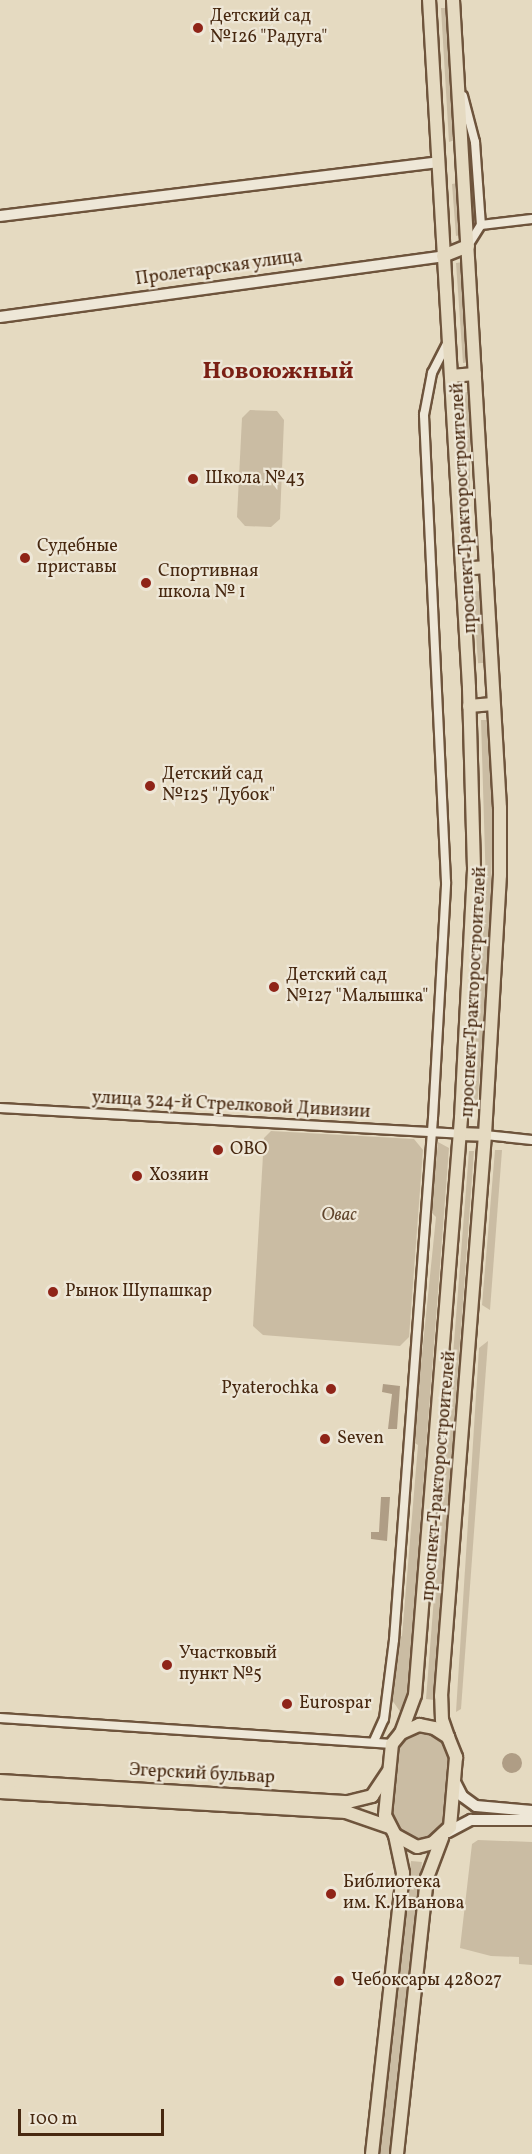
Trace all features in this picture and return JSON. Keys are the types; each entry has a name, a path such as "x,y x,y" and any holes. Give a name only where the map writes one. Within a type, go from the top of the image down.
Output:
{"main road":[{"name":"проспект Тракторостроителей","path":"401,1733 416,1695 460,1134 474,868 470,706 429,0"},
{"name":"проспект Тракторостроителей","path":"448,1737 442,1720 441,1696 485,1135 500,875 494,704 453,0"},
{"path":"438,162 463,169"},
{"path":"444,256 468,246"},
{"path":"451,376 475,374"},
{"path":"462,569 486,567"},
{"path":"470,706 494,704"},
{"path":"460,1134 485,1135"},
{"path":"372,2154 403,1874 392,1831 385,1815 388,1772 392,1744 401,1733 419,1725 435,1728 448,1737 454,1747 455,1782 453,1817 427,1878 397,2154"},
{"name":"Эгерский бульвар","path":"0,1792 134,1794 348,1802 372,1796 388,1772"},
{"name":"Эгерский бульвар","path":"0,1781 346,1812 392,1831"},
{"path":"392,1831 417,1847 445,1835"}],"street":[{"path":"458,76 475,142 481,225 468,246"},
{"path":"0,216 438,162"},
{"path":"481,225 532,219"},
{"name":"Пролетарская улица","path":"0,317 444,256"},
{"path":"374,1741 384,1719 394,1640 432,1132 446,821 424,415 432,373 448,340"},
{"name":"улица 324-й Стрелковой Дивизии","path":"0,1108 460,1134"},
{"path":"485,1135 532,1140"},
{"path":"0,1718 374,1741 392,1744"},
{"path":"455,1782 462,1796 477,1806 532,1811"},
{"path":"445,1835 471,1820 532,1820"}],"green space":[{"path":"441,8 446,8 455,140 449,142"},
{"path":"458,183 460,235 456,236 452,184"},
{"path":"463,262 469,362 463,363 456,263"},
{"path":"465,392 470,392 470,548 465,548"},
{"path":"250,410 277,411 284,420 280,519 271,527 245,526 237,517 242,418"},
{"path":"473,591 480,591 485,663 478,663"},
{"path":"481,720 488,720 493,823 488,966 477,1108 471,1108 486,888"},
{"name":"Овас","path":"271,1131 414,1139 423,1150 409,1337 400,1346 263,1335 253,1326 264,1138"},
{"path":"438,1142 449,1148 407,1698 401,1713 392,1700 397,1639 402,1636 418,1445 413,1442 436,1217 431,1212"},
{"path":"495,1150 502,1150 490,1310 482,1305"},
{"path":"469,1151 474,1151 434,1700 426,1699"},
{"path":"488,1341 461,1709 456,1712 479,1348"},
{"path":"421,1731 443,1740 451,1758 445,1828 429,1839 418,1841 401,1833 391,1815 396,1749 404,1739"},
{"path":"478,1840 532,1842 532,1965 519,1964 519,1957 491,1956 460,1948 472,1844"},
{"path":"411,1861 422,1862 390,2154 379,2154"}],"shaded area":[{"path":"383,1384 400,1386 397,1429 388,1429 392,1394 382,1392"},
{"path":"381,1497 390,1497 387,1541 371,1539 371,1532 379,1532"},
{"path":"508,1753 516,1753 522,1759 522,1767 516,1773 508,1773 502,1767 502,1759"}],"place":[{"name":"Детский сад №126 \"Радуга\"","path":"198,28"},
{"name":"Школа №43","path":"193,479"},
{"name":"Судебные приставы","path":"25,558"},
{"name":"Спортивная школа № 1","path":"146,583"},
{"name":"Детский сад №125 \"Дубок\"","path":"150,786"},
{"name":"Детский сад №127 \"Малышка\"","path":"274,987"},
{"name":"ОВО","path":"218,1150"},
{"name":"Хозяин","path":"137,1176"},
{"name":"Рынок Шупашкар","path":"53,1292"},
{"name":"Pyaterochka","path":"331,1389"},
{"name":"Seven","path":"325,1439"},
{"name":"Участковый пункт №5","path":"167,1665"},
{"name":"Eurospar","path":"287,1704"},
{"name":"Библиотека им. К. Иванова","path":"331,1894"},
{"name":"Чебоксары 428027","path":"339,1981"}],"district":[{"name":"Новоюжный","path":"278,373"}]}
